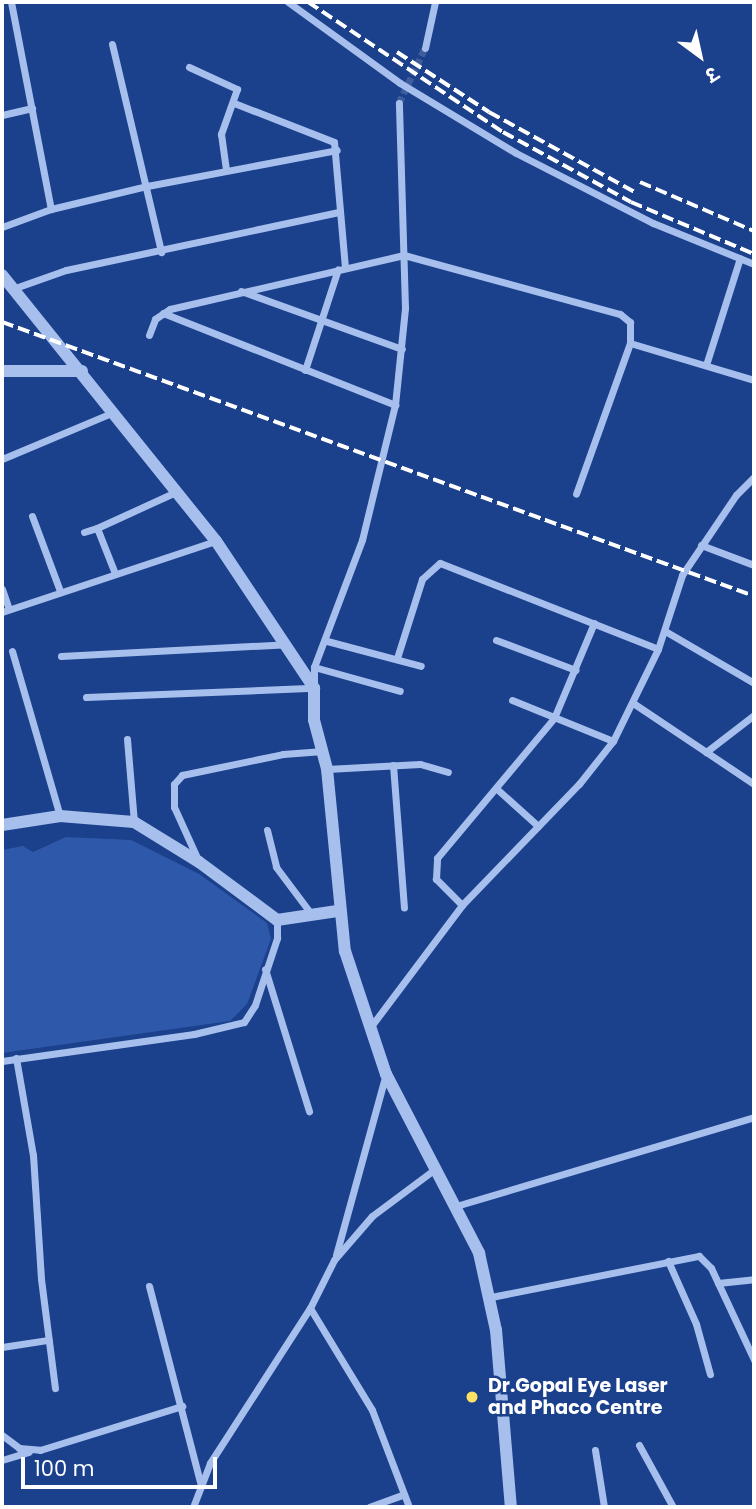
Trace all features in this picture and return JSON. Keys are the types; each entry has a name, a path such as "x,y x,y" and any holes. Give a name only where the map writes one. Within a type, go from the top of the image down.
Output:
{"street":[{"path":"11,2 51,208"},
{"path":"288,2 400,83 516,153 653,223 754,264"},
{"path":"425,48 435,2"},
{"path":"112,44 161,252"},
{"path":"189,67 237,89 234,103 220,134 226,168"},
{"path":"234,103 328,137 337,149 341,268 304,370"},
{"path":"399,103 404,255 402,349 395,405 362,540 327,641 314,667 314,719 327,769 337,911 368,1029 386,1074 479,1253 491,1297 511,1507"},
{"path":"2,115 32,108"},
{"path":"2,227 51,208 226,168 337,149"},
{"path":"15,288 66,270 340,212"},
{"path":"149,335 155,320 163,313 240,291 404,255 620,314 630,322 630,342 597,444 576,494"},
{"path":"706,365 740,258"},
{"path":"2,275 116,411 216,541 314,688"},
{"path":"240,291 402,349"},
{"path":"163,313 395,405"},
{"path":"630,342 754,380"},
{"path":"2,371 82,371"},
{"path":"2,459 116,411"},
{"path":"368,1029 462,905 538,826 613,741 658,649 682,575 736,495 754,477"},
{"path":"84,533 178,491"},
{"path":"32,516 60,590"},
{"path":"97,528 114,571"},
{"path":"2,589 5,610 114,571 216,541"},
{"path":"701,545 754,565"},
{"path":"397,657 422,579 440,563 658,649"},
{"path":"462,905 436,879 433,867 443,850 498,790 554,718 594,623"},
{"path":"665,631 754,683"},
{"path":"496,640 576,670"},
{"path":"327,641 397,657 421,666"},
{"path":"61,656 287,644"},
{"path":"12,651 60,816"},
{"path":"314,667 400,691"},
{"path":"86,697 314,688"},
{"path":"512,700 613,741"},
{"path":"633,703 754,784"},
{"path":"706,752 754,715"},
{"path":"127,739 134,822"},
{"path":"199,862 174,807 174,784 182,775 283,754 324,751"},
{"path":"327,769 420,764 448,772"},
{"path":"393,765 404,908"},
{"path":"498,790 538,826"},
{"path":"2,825 60,816 134,822 199,862 277,920 337,911"},
{"path":"267,830 276,867 312,915"},
{"path":"2,1061 226,1029 244,1022 256,1006 276,938 277,920"},
{"path":"265,969 309,1111"},
{"path":"16,1058 33,1155 48,1340 55,1388"},
{"path":"193,1507 201,1486 252,1393 310,1308 334,1260 386,1074"},
{"path":"456,1206 754,1117"},
{"path":"334,1260 372,1216 435,1168"},
{"path":"491,1297 699,1256 718,1283 754,1360"},
{"path":"668,1261 696,1324 710,1374"},
{"path":"718,1283 754,1279"},
{"path":"149,1286 201,1486"},
{"path":"310,1308 372,1410 409,1507"},
{"path":"2,1347 48,1340"},
{"path":"2,1460 72,1443 182,1406"},
{"path":"2,1435 30,1452"},
{"path":"639,1445 673,1507"},
{"path":"595,1450 604,1507"},
{"path":"369,1507 404,1494"}],"shaded area":[{"path":"66,837 131,840 199,874 267,923 271,939 247,1004 230,1021 2,1053 2,850 23,846 33,852"}],"tunnel":[{"path":"399,103 425,48"}],"railway":[{"path":"308,2 503,132 631,202 754,254"},
{"path":"397,52 489,112 638,194"},
{"path":"640,182 754,231"},
{"path":"2,322 754,596"}],"place":[{"name":"Dr.Gopal Eye Laser and Phaco Centre","path":"472,1397"}]}
